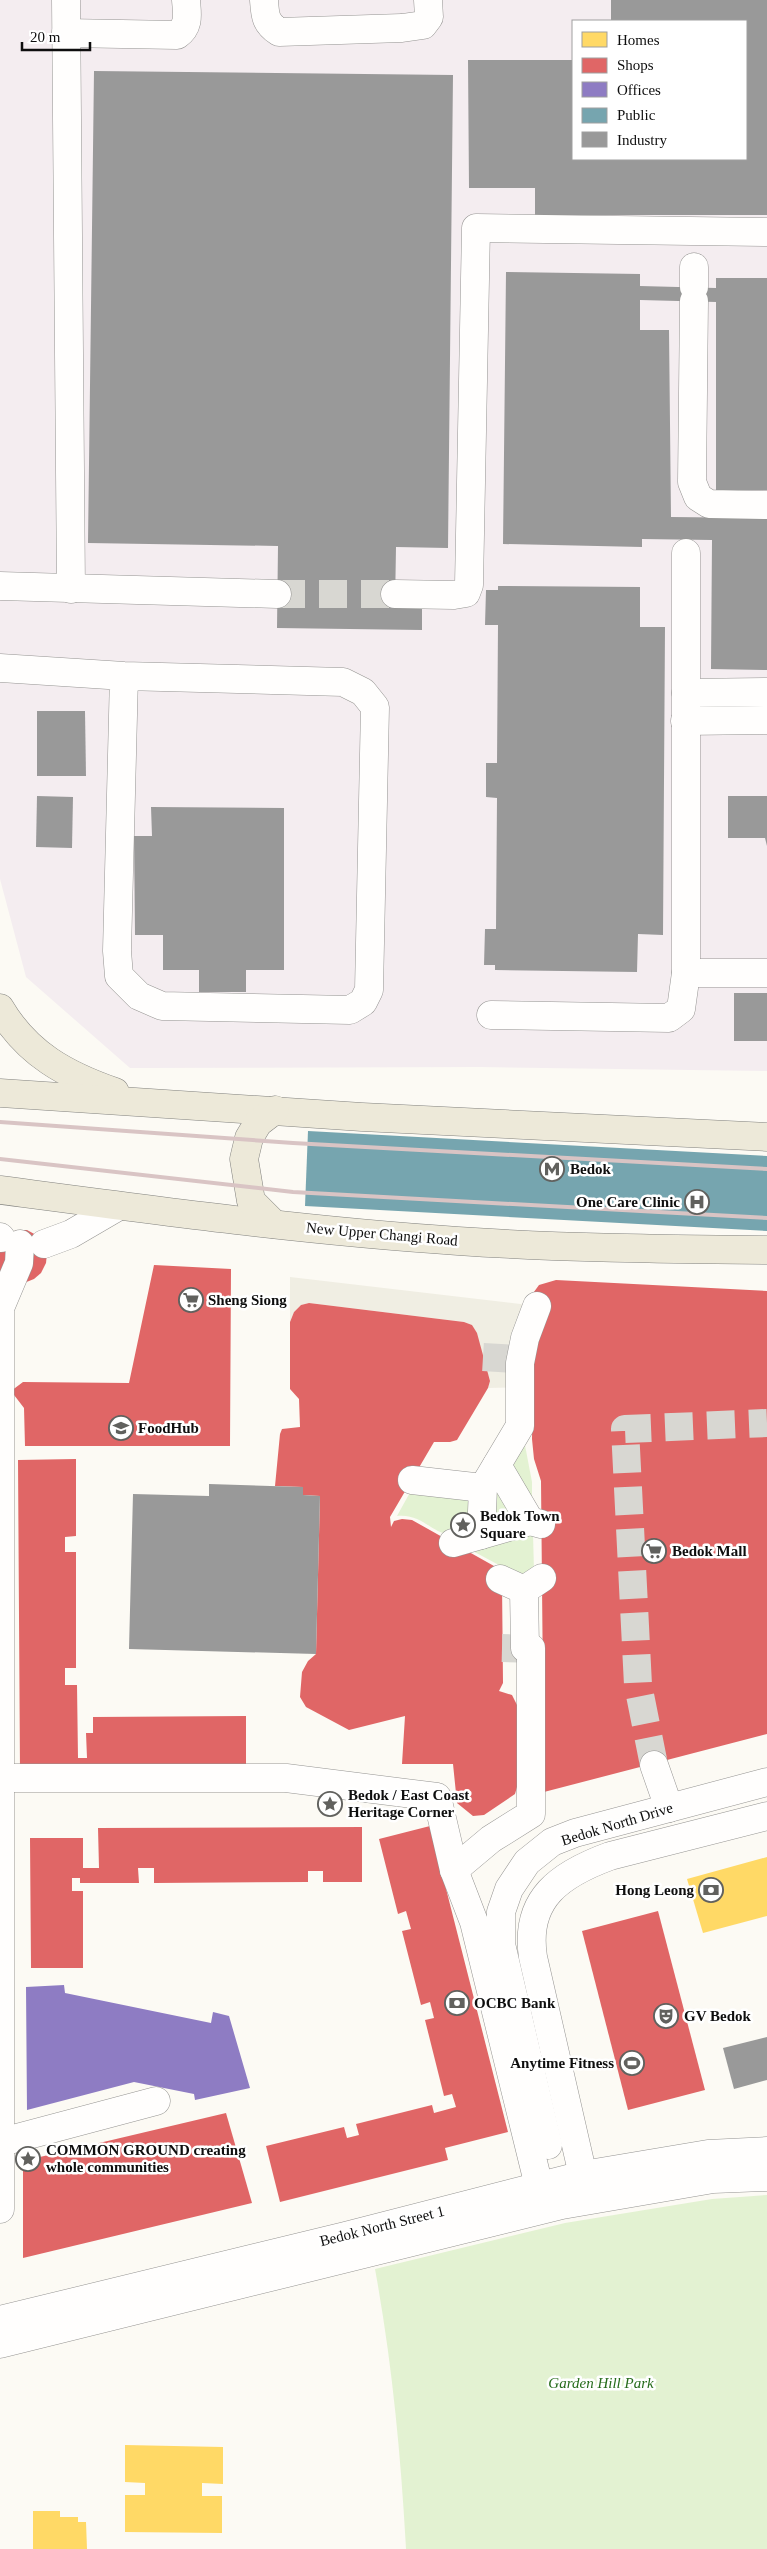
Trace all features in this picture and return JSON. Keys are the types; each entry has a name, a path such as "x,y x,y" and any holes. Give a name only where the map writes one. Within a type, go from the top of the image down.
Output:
{"main road":[{"path":"0,1008 13,1030 34,1051 83,1081 144,1103"},
{"path":"0,1092 362,1117 767,1137"},
{"path":"274,1224 252,1201 244,1159 250,1138 258,1123 275,1110"},
{"name":"New Upper Changi Road","path":"0,1190 274,1224 457,1241 646,1249 767,1250"}],"street":[{"path":"66,0 72,589"},
{"path":"66,33 177,35 184,30 187,22 186,0"},
{"path":"264,0 265,19 271,27 279,32 402,28 423,25 429,17 428,0"},
{"path":"395,594 454,595 466,593 469,585 476,228 767,232"},
{"path":"694,285 692,482 698,497 709,504 767,505"},
{"path":"492,1016 669,1018 681,1009 686,973 686,553"},
{"path":"0,586 277,594"},
{"path":"0,668 124,676 343,682 363,692 375,707 369,990 363,1002 350,1010 162,1006 139,996 119,976 117,951 124,676"},
{"path":"686,693 767,692"},
{"path":"685,721 767,720"},
{"path":"686,973 767,973"},
{"path":"0,2209 2,2142 0,1308 19,1263 16,1241 71,1234 119,1206"},
{"path":"481,1535 483,1488 520,1426 520,1363 525,1338 537,1306"},
{"path":"453,1543 536,1523 497,1465"},
{"path":"412,1480 483,1488"},
{"path":"454,1870 491,1840 531,1814 528,1648 533,1584 500,1578"},
{"path":"654,1765 669,1808"},
{"path":"1,1778 286,1778 437,1797 454,1870 474,1922 552,2187"},
{"name":"Bedok North Drive","path":"552,2187 501,1944 500,1920 506,1896 512,1882 527,1862 552,1842 575,1833 767,1782"},
{"name":"Bedok North Drive","path":"585,2187 533,1956 532,1929 541,1904 563,1878 587,1865 610,1856 767,1816"},
{"path":"2,2142 156,2101"},
{"name":"Bedok North Street 1","path":"585,2187 708,2154 767,2151"},
{"name":"Bedok North Street 1","path":"0,2320 552,2187 585,2187 767,2177"},
{"name":"Bedok North Street 1","path":"0,2344 552,2187"}],"shaded area":[{"path":"0,0 767,0 767,1071 480,1067 130,1068 26,977 0,879"},
{"path":"290,1277 537,1306 532,1387 488,1388 490,1381 472,1325 464,1322 309,1303 301,1305 294,1312 290,1322"}],"green space":[{"path":"524,1440 532,1482 532,1510 507,1466"},
{"path":"496,1480 518,1517 490,1524"},
{"path":"413,1487 476,1494 473,1528 456,1534 446,1534 414,1518 397,1516"},
{"path":"533,1533 534,1571 523,1578 469,1549"},
{"name":"Garden Hill Park","path":"767,2195 767,2549 406,2549 395,2409 375,2269 565,2223 712,2199"}],"building: Homes":[{"path":"752,1353 754,1387 759,1387 758,1357 767,1357 767,1436 761,1436 759,1392 753,1393 755,1438 725,1439 723,1403 739,1403 738,1380 722,1381 721,1354"},
{"path":"600,1360 602,1395 608,1394 606,1364 656,1362 658,1391 663,1390 661,1364 693,1362 694,1382 687,1382 688,1387 679,1387 680,1406 689,1405 689,1412 695,1412 697,1440 665,1441 664,1416 654,1416 653,1397 649,1397 651,1441 610,1443 608,1400 602,1400 604,1445 574,1447 572,1411 588,1410 587,1388 571,1389 569,1361"},
{"path":"763,1631 767,1631 767,1714 762,1714 761,1697 756,1697 757,1714 714,1717 712,1689 728,1688 727,1681 749,1679 749,1673 728,1674 728,1665 706,1666 705,1654 710,1654 709,1634 721,1633 722,1644 763,1641"},
{"path":"596,1647 597,1671 613,1670 612,1661 627,1661 629,1702 636,1702 636,1682 644,1682 643,1666 678,1665 679,1691 664,1691 665,1700 650,1700 650,1707 665,1707 665,1715 683,1715 684,1737 675,1738 675,1750 661,1751 661,1744 645,1745 644,1708 638,1708 640,1744 609,1745 608,1725 603,1725 603,1737 598,1737 599,1762 573,1763 572,1732 580,1732 579,1712 597,1711 597,1700 581,1700 580,1679 571,1679 570,1648"},
{"path":"767,1857 767,1916 703,1933 687,1879"},
{"path":"125,2445 223,2447 223,2484 202,2483 202,2496 222,2496 222,2533 125,2532 125,2495 145,2495 145,2483 125,2482"},
{"path":"33,2511 60,2511 60,2517 78,2517 78,2522 86,2522 87,2549 33,2549"}],"building: Shops":[{"path":"27,1230 38,1236 47,1253 46,1263 41,1273 34,1279 24,1283 0,1273 0,1239 8,1233"},
{"path":"154,1265 231,1269 230,1446 25,1446 24,1408 11,1391 23,1382 129,1383"},
{"name":"Bedok Mall","path":"556,1280 767,1291 767,1734 544,1792 541,1481 534,1459 532,1439 533,1364 537,1341 531,1296 539,1285"},
{"path":"309,1303 464,1322 472,1325 477,1333 490,1381 488,1388 457,1440 434,1442 390,1517 391,1527 394,1521 402,1519 412,1520 494,1566 502,1583 503,1683 499,1691 512,1695 521,1713 521,1773 515,1794 484,1815 473,1816 457,1803 453,1764 402,1764 405,1716 349,1730 306,1707 300,1697 302,1672 308,1661 316,1654 320,1496 303,1495 303,1487 275,1486 282,1429 300,1427 299,1399 290,1389 290,1322 294,1312 301,1305"},
{"path":"76,1459 76,1536 65,1537 65,1552 76,1552 76,1668 65,1668 65,1685 77,1685 78,1758 87,1758 86,1733 93,1733 93,1717 246,1716 246,1769 20,1770 18,1460"},
{"path":"430,1826 508,2132 445,2148 448,2160 280,2202 266,2146 344,2127 347,2138 359,2135 356,2124 432,2105 434,2113 456,2107 452,2094 444,2096 425,2020 434,2018 430,2002 421,2005 402,1931 411,1929 406,1911 398,1914 379,1839"},
{"path":"362,1827 362,1882 323,1882 323,1871 308,1871 308,1882 154,1883 154,1868 138,1868 139,1883 80,1883 80,1878 72,1878 72,1891 83,1891 83,1968 31,1968 30,1838 83,1838 83,1868 99,1868 98,1828"},
{"path":"658,1911 705,2090 628,2110 582,1931"},
{"path":"226,2113 252,2203 23,2258 23,2161"}],"building: Offices":[{"path":"64,1985 65,1993 211,2023 213,2012 229,2016 250,2088 195,2100 194,2094 134,2082 27,2110 26,1987"}],"building: Public":[{"path":"308,1131 767,1156 767,1231 305,1206"}],"building: Industry":[{"path":"611,0 767,0 767,215 535,215 535,188 469,188 468,60 572,60 572,160 747,160 747,20 611,20"},
{"path":"94,71 453,75 448,548 396,547 395,606 422,606 422,630 277,628 278,546 88,543"},
{"path":"506,272 640,274 640,286 716,288 716,278 767,278 767,490 716,490 716,302 640,300 640,330 669,330 671,517 767,518 767,670 711,669 712,540 642,539 642,547 503,544"},
{"path":"498,586 640,587 640,627 665,627 663,935 638,934 637,972 495,970 495,965 484,965 485,929 496,929 497,798 486,797 486,763 497,763 498,625 485,625 486,590 498,590"},
{"path":"37,711 85,711 86,776 37,776"},
{"path":"37,796 73,797 72,848 36,847"},
{"path":"728,796 767,796 767,846 765,838 728,838"},
{"path":"151,807 284,808 284,970 246,970 246,992 199,992 199,970 163,970 163,935 135,935 134,836 152,836"},
{"path":"734,993 767,993 767,1041 734,1041"},
{"path":"209,1484 303,1487 303,1495 320,1496 316,1654 129,1649 133,1494 209,1496"},
{"path":"767,2037 767,2080 734,2089 723,2048"}],"tunnel":[{"path":"277,594 395,594"},
{"path":"483,1357 533,1360"},
{"path":"654,1765 638,1685 625,1429 767,1423"},
{"path":"502,1648 542,1649"}],"railway":[{"path":"0,1122 293,1143 767,1169"},
{"path":"0,1159 293,1192 767,1218"}],"place":[{"name":"Bedok","path":"552,1169"},
{"name":"One Care Clinic","path":"697,1202"},
{"name":"Sheng Siong","path":"191,1300"},
{"name":"FoodHub","path":"121,1428"},
{"name":"Bedok Town Square","path":"463,1525"},
{"name":"Bedok Mall","path":"654,1551"},
{"name":"Bedok / East Coast Heritage Corner","path":"330,1804"},
{"name":"Hong Leong","path":"711,1890"},
{"name":"OCBC Bank","path":"457,2003"},
{"name":"GV Bedok","path":"666,2016"},
{"name":"Anytime Fitness","path":"632,2063"},
{"name":"COMMON GROUND creating whole communities","path":"28,2159"}]}
